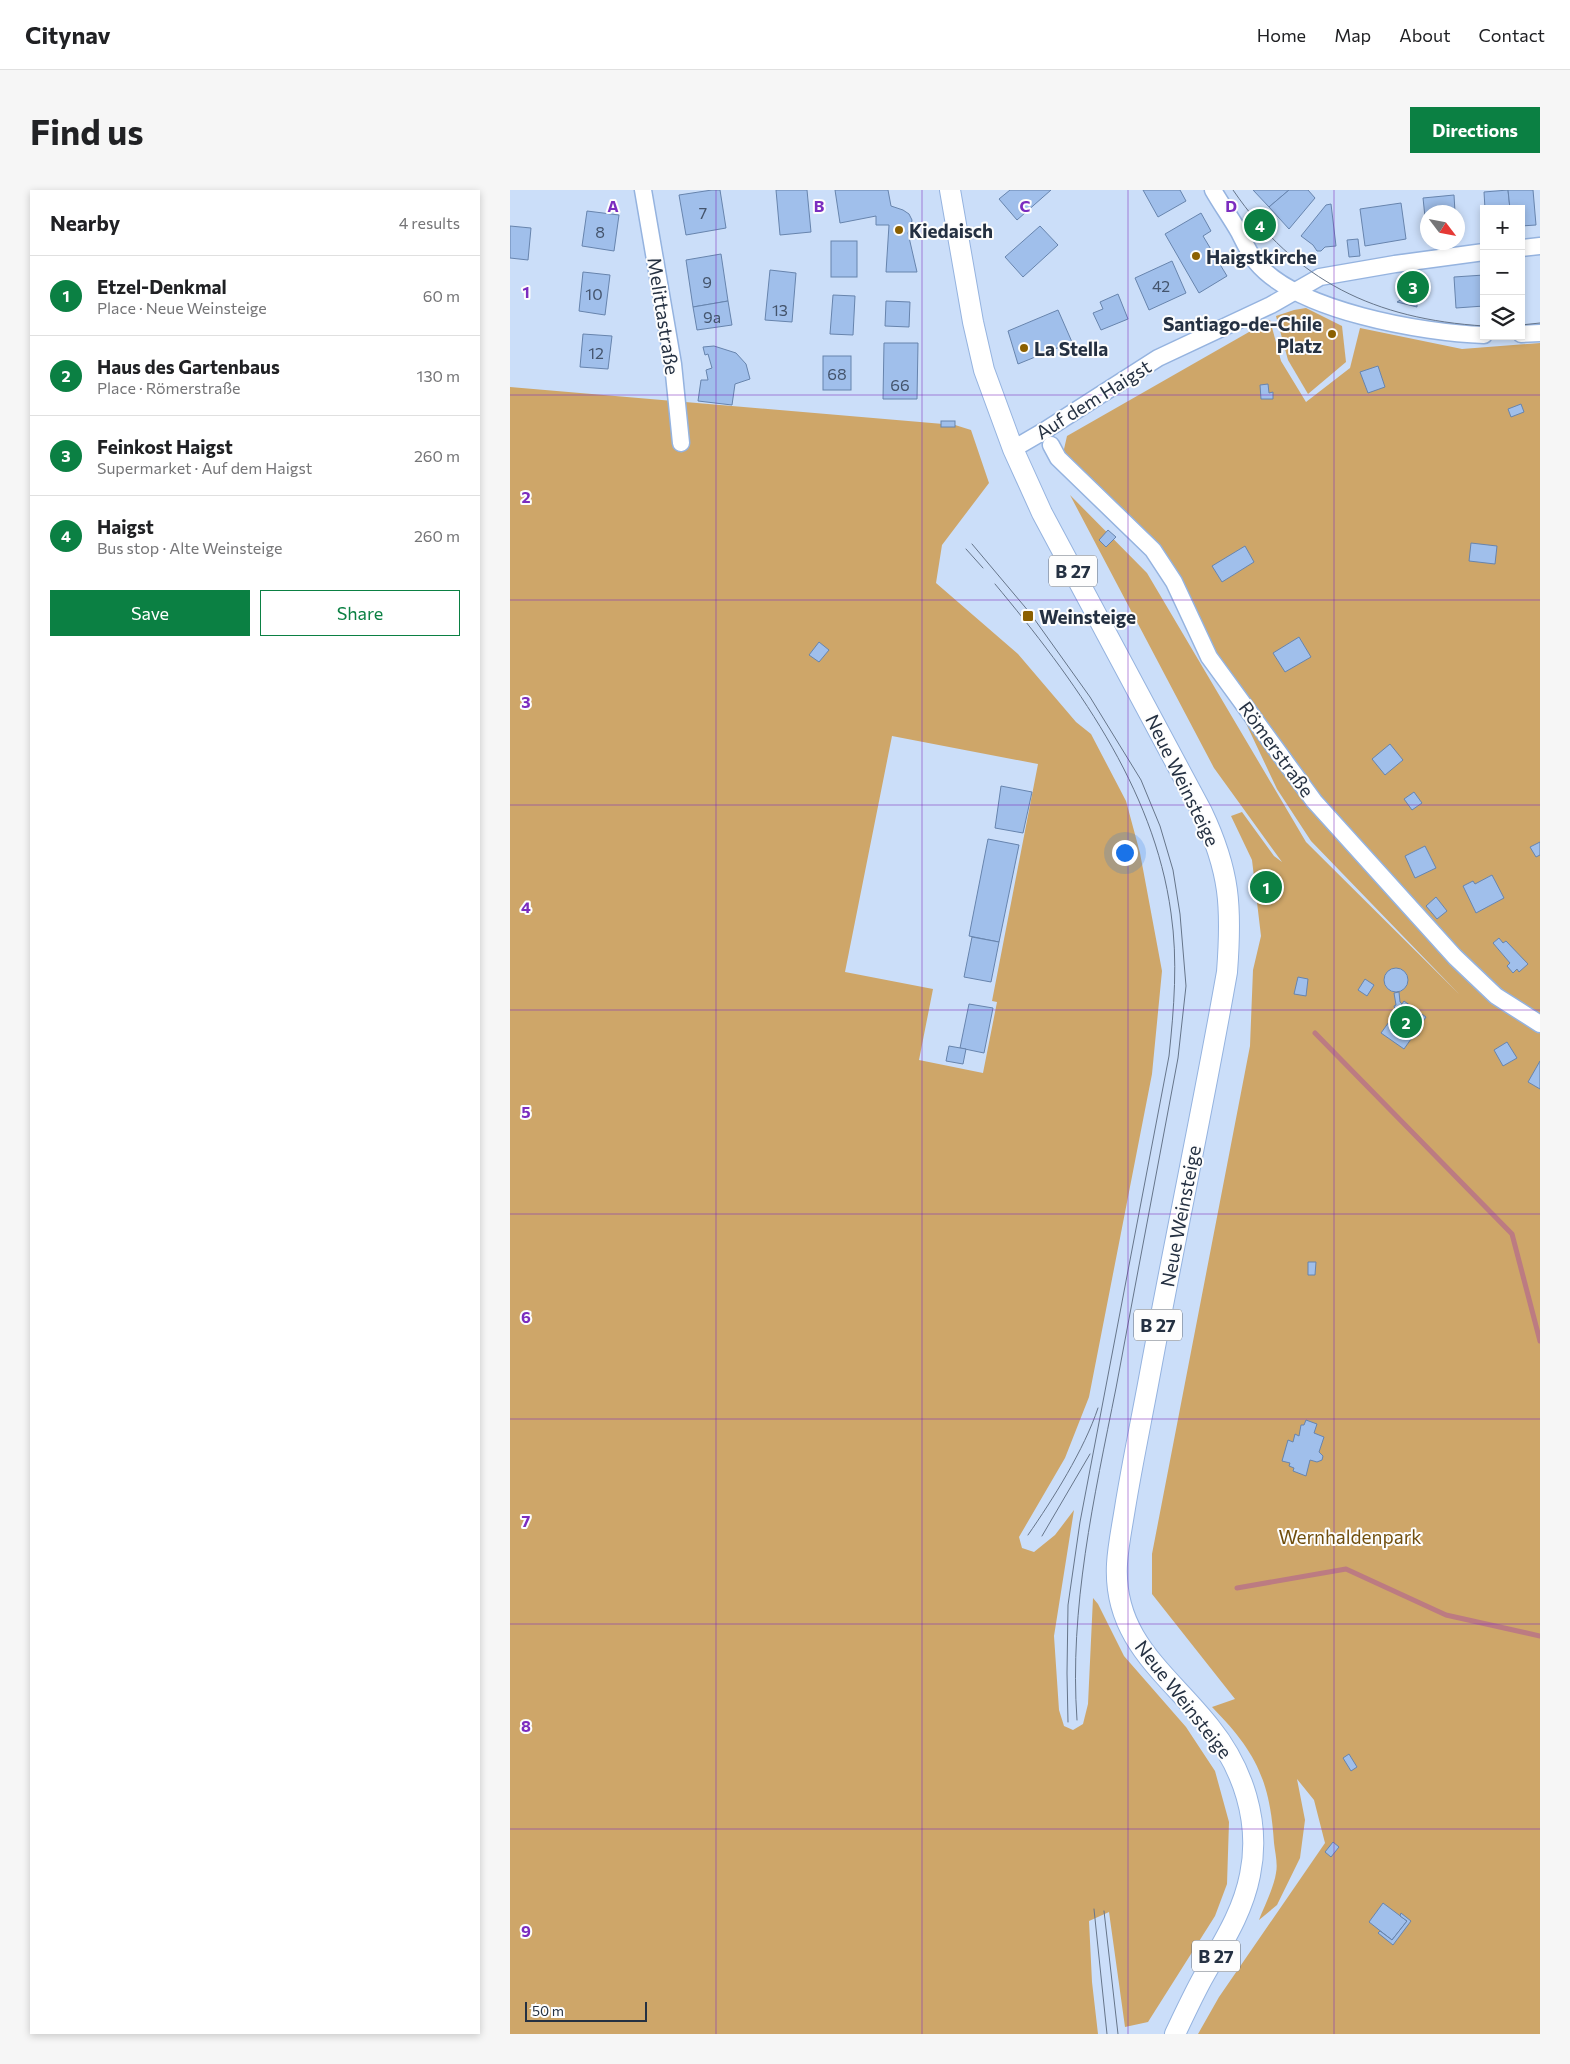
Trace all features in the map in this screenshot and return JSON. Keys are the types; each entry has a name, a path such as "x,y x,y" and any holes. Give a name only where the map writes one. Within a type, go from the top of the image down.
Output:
{"main road":[{"name":"B 27","path":"950,190 973,322 984,370 1013,449"},
{"name":"Neue Weinsteige","path":"1013,449 1042,513 1206,820 1216,842 1228,890 1230,929 1227,972 1165,1286 1129,1484 1117,1564 1117,1586 1122,1610 1130,1631 1158,1671 1223,1744 1237,1768 1246,1794 1252,1823 1253,1850 1250,1875 1240,1908 1226,1941 1201,1982 1175,2034"}],"street":[{"name":"Melittastraße","path":"643,190 673,364 681,444"},
{"path":"1213,190 1256,262 1275,279 1293,290 1336,308 1421,330 1480,335"},
{"path":"1525,248 1540,246"},
{"name":"Auf dem Haigst","path":"1013,449 1158,358 1271,305 1293,290 1320,277 1451,255 1480,252"},
{"path":"1525,334 1540,333"},
{"name":"Römerstraße","path":"1051,445 1058,458 1152,550 1174,582 1209,658 1314,801 1455,957 1496,996 1540,1024"}],"green space":[{"path":"1306,308 1342,326 1346,362 1308,394 1288,360 1276,316"},
{"name":"Wernhaldenpark","path":"1270,320 1281,361 1306,402 1350,368 1360,328 1462,349 1540,343 1540,2034 1198,2034 1219,1997 1325,1843 1314,1800 1297,1779 1305,1820 1300,1858 1277,1905 1259,1920 1273,1884 1277,1866 1269,1801 1264,1783 1249,1752 1212,1707 1235,1699 1152,1594 1152,1554 1250,1046 1253,970 1261,936 1252,860 1231,816 1242,812 1274,856 1282,862 1214,768 1070,495 1147,573 1306,842 1459,994 1311,841 1277,789 1175,573 1062,458 1067,436"},
{"path":"510,387 955,425 971,430 989,483 942,545 936,583 1018,654 1076,722 1091,734 1126,801 1140,853 1162,971 1152,1074 1089,1397 1065,1458 1019,1537 1022,1548 1034,1552 1055,1535 1074,1510 1054,1636 1059,1710 1064,1726 1073,1730 1083,1724 1088,1704 1093,1598 1098,1604 1124,1656 1186,1727 1215,1771 1229,1822 1227,1884 1215,1916 1148,2022 1125,2027 1109,1912 1089,1921 1092,1982 1098,2034 510,2034","holes":["892,736 1038,764 992,1001 997,1002 983,1073 919,1060 933,989 845,972"]}],"building":[{"path":"720,190 726,228 686,235 679,195"},
{"path":"776,190 807,190 811,232 780,235"},
{"name":"Kiedaisch","path":"835,190 888,190 891,206 909,214 912,220 908,233 917,272 886,272 889,225 876,225 876,216 840,223"},
{"path":"1010,190 1051,190 1017,220 999,199"},
{"path":"1143,190 1180,190 1186,201 1158,217"},
{"path":"1253,190 1289,190 1269,207"},
{"path":"1289,190 1308,190 1315,198 1289,229 1269,207"},
{"path":"1508,190 1510,205 1485,205 1484,192"},
{"path":"1508,190 1533,190 1536,225 1525,226 1525,205 1510,205"},
{"path":"1454,195 1455,205 1424,205 1423,198"},
{"path":"1401,203 1406,239 1365,246 1360,209"},
{"path":"1331,204 1336,246 1325,247 1321,251 1317,251 1313,245 1301,236 1326,205"},
{"path":"587,211 619,215 614,251 582,246"},
{"name":"Haigstkirche","path":"1201,213 1211,231 1203,236 1227,276 1199,293 1165,234"},
{"path":"510,226 531,228 528,260 510,258"},
{"path":"1040,226 1058,245 1023,277 1005,257"},
{"path":"1358,239 1360,256 1349,257 1347,240"},
{"path":"831,241 857,241 857,277 831,277"},
{"path":"721,254 728,301 693,307 686,260"},
{"path":"1172,261 1186,293 1149,310 1135,278"},
{"path":"770,270 796,273 792,322 765,320"},
{"path":"583,272 610,275 605,315 579,311"},
{"path":"1415,273 1416,280 1424,279 1425,294 1417,295 1417,307 1397,302 1404,298 1400,276"},
{"path":"1480,275 1480,306 1456,308 1454,277"},
{"path":"1118,294 1128,319 1101,330 1093,313 1103,309 1100,302"},
{"path":"833,295 855,296 853,335 830,334"},
{"path":"728,301 732,325 697,330 693,307"},
{"path":"886,301 910,302 909,327 885,326"},
{"path":"1058,310 1072,342 1018,364 1008,331"},
{"path":"583,334 612,336 608,369 580,367"},
{"path":"884,343 918,343 917,399 883,399"},
{"path":"714,346 736,353 746,364 750,379 735,384 732,405 698,401 701,380 708,380 706,370 712,368 708,354 705,355 703,347"},
{"path":"823,356 851,356 851,390 823,390"},
{"path":"1378,366 1385,387 1368,393 1360,372"},
{"path":"1268,384 1269,393 1273,392 1273,399 1261,399 1260,385"},
{"path":"1521,404 1524,412 1511,417 1508,409"},
{"path":"941,421 955,421 955,427 941,427"},
{"path":"1108,530 1116,537 1106,547 1099,540"},
{"path":"1471,543 1497,546 1495,564 1469,561"},
{"path":"1245,546 1254,562 1222,582 1212,566"},
{"path":"1299,637 1311,657 1285,672 1273,653"},
{"path":"819,642 829,650 819,662 809,655"},
{"path":"1390,744 1403,760 1385,775 1372,759"},
{"path":"1001,786 1032,792 1023,833 995,828"},
{"path":"1414,792 1422,803 1412,810 1404,799"},
{"path":"988,839 1019,845 999,942 969,936"},
{"path":"1540,842 1540,855 1536,857 1530,847"},
{"path":"1425,846 1436,868 1415,878 1405,856"},
{"path":"1492,875 1504,898 1476,913 1463,886 1473,881 1475,884"},
{"path":"1436,897 1447,911 1437,919 1426,906"},
{"path":"972,937 999,942 991,982 964,977"},
{"path":"1499,938 1503,943 1506,941 1528,964 1519,972 1517,969 1513,973 1507,966 1510,963 1493,943"},
{"path":"1396,968 1405,971 1408,980 1405,989 1396,992 1387,989 1384,980 1387,971"},
{"path":"1298,977 1308,979 1306,996 1294,994"},
{"path":"1365,979 1374,985 1367,996 1358,990"},
{"path":"1399,992 1402,1004 1396,1012 1394,993"},
{"path":"1404,1001 1426,1017 1420,1026 1419,1035 1411,1039 1404,1049 1381,1033"},
{"path":"969,1004 993,1008 984,1053 960,1048"},
{"path":"1507,1042 1517,1058 1503,1066 1494,1050"},
{"path":"949,1046 966,1049 963,1064 946,1061"},
{"path":"1540,1061 1540,1089 1528,1082"},
{"path":"1308,1262 1316,1262 1315,1275 1308,1275"},
{"path":"1306,1420 1317,1424 1314,1433 1324,1437 1319,1452 1323,1456 1322,1460 1317,1462 1310,1460 1306,1476 1293,1471 1294,1468 1289,1466 1290,1463 1282,1461 1288,1440 1293,1442 1295,1434 1299,1436 1301,1425 1304,1425"},
{"path":"1349,1754 1357,1767 1351,1771 1343,1758"},
{"path":"1333,1842 1339,1847 1331,1857 1325,1852"},
{"path":"1383,1903 1407,1921 1392,1940 1369,1922"},
{"path":"1401,1913 1411,1921 1393,1945 1378,1933 1380,1931 1392,1940 1407,1921 1400,1916"}],"waterway":[{"path":"1315,1033 1512,1234 1540,1341"},
{"path":"1237,1588 1346,1569 1446,1615 1540,1636"}],"tram line":[{"path":"1233,190 1257,222 1283,249 1311,272 1341,290 1373,304 1408,315 1445,322 1480,326"},
{"path":"1525,325 1540,323"},
{"path":"972,544 1030,613 1090,697 1141,780 1160,826 1173,870 1180,914 1186,986 1178,1058 1085,1553 1077,1636 1075,1678 1077,1720"},
{"path":"966,549 983,568"},
{"path":"995,584 1025,620 1081,697 1129,779 1147,822 1162,867 1173,931 1174,1002 1169,1056 1080,1522 1068,1605 1068,1722"},
{"path":"1028,1535 1076,1457 1098,1408"},
{"path":"1042,1536 1090,1454"},
{"path":"1094,1909 1107,2034"},
{"path":"1104,1911 1118,2034"}],"place":[{"name":"Haigst","path":"1260,225"},
{"name":"Kiedaisch","path":"899,230"},
{"name":"Haigstkirche","path":"1196,256"},
{"name":"Feinkost Haigst","path":"1413,287"},
{"name":"Santiago-de-Chile Platz","path":"1332,334"},
{"name":"La Stella","path":"1024,348"},
{"name":"Weinsteige","path":"1028,616"},
{"name":"Etzel-Denkmal","path":"1266,887"},
{"name":"Haus des Gartenbaus","path":"1406,1022"}]}
